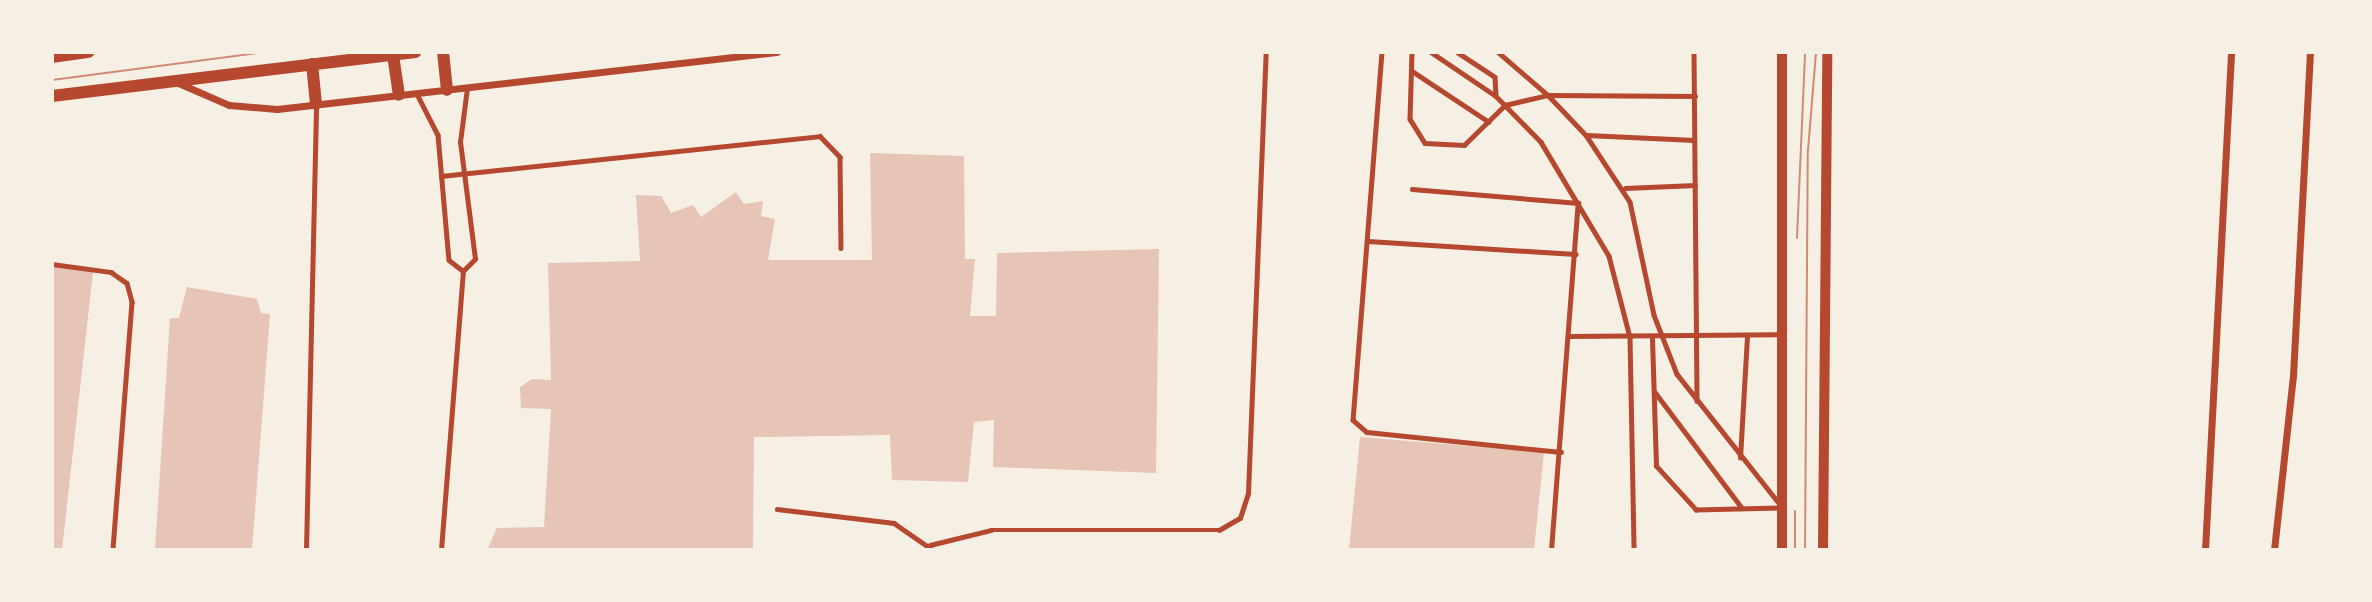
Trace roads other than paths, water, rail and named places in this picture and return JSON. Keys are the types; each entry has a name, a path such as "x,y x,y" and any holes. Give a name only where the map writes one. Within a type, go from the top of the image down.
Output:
{"main road":[{"path":"52,96 415,52"},
{"path":"443,52 447,90"},
{"path":"52,57 80,53"},
{"path":"393,55 400,95"},
{"path":"312,64 316,104"}],"street":[{"path":"175,81 244,108 316,104 777,52"},
{"path":"1782,52 1782,550"},
{"path":"1823,550 1827,52"},
{"path":"2205,550 2231,52"},
{"path":"2274,550 2293,376 2310,52"}],"lane":[{"path":"777,509 894,523 932,547 991,530 1219,530 1240,518 1248,493 1266,52"},
{"path":"1382,52 1357,428 1561,452"},
{"path":"1412,52 1411,127 1425,143 1464,145 1506,105 1548,95 1695,96"},
{"path":"1432,52 1496,96 1541,142 1580,203 1609,256 1630,337 1634,550"},
{"path":"1457,52 1495,77 1496,96"},
{"path":"1498,52 1548,95 1586,135 1625,188 1660,337 1697,402 1740,459 1783,508"},
{"path":"1694,52 1697,402"},
{"path":"1411,71 1489,122"},
{"path":"441,550 463,271 475,259 460,130 467,88"},
{"path":"416,93 436,126 449,260 463,271"},
{"path":"306,550 316,104"},
{"path":"1586,135 1694,140"},
{"path":"442,176 820,136 840,157 841,248"},
{"path":"1625,188 1695,185"},
{"path":"1412,189 1580,203"},
{"path":"1551,550 1580,203"},
{"path":"1368,241 1576,254"},
{"path":"52,264 111,272 127,283 132,302 113,550"},
{"path":"1570,336 1784,334"},
{"path":"1740,459 1747,335"},
{"path":"1652,337 1656,392 1656,466 1696,510 1783,508"},
{"path":"1656,392 1742,509"}],"tram line":[{"path":"52,80 264,52"},
{"path":"1797,238 1805,52"},
{"path":"1805,550 1808,150 1816,52"},
{"path":"1795,511 1795,550"}]}
